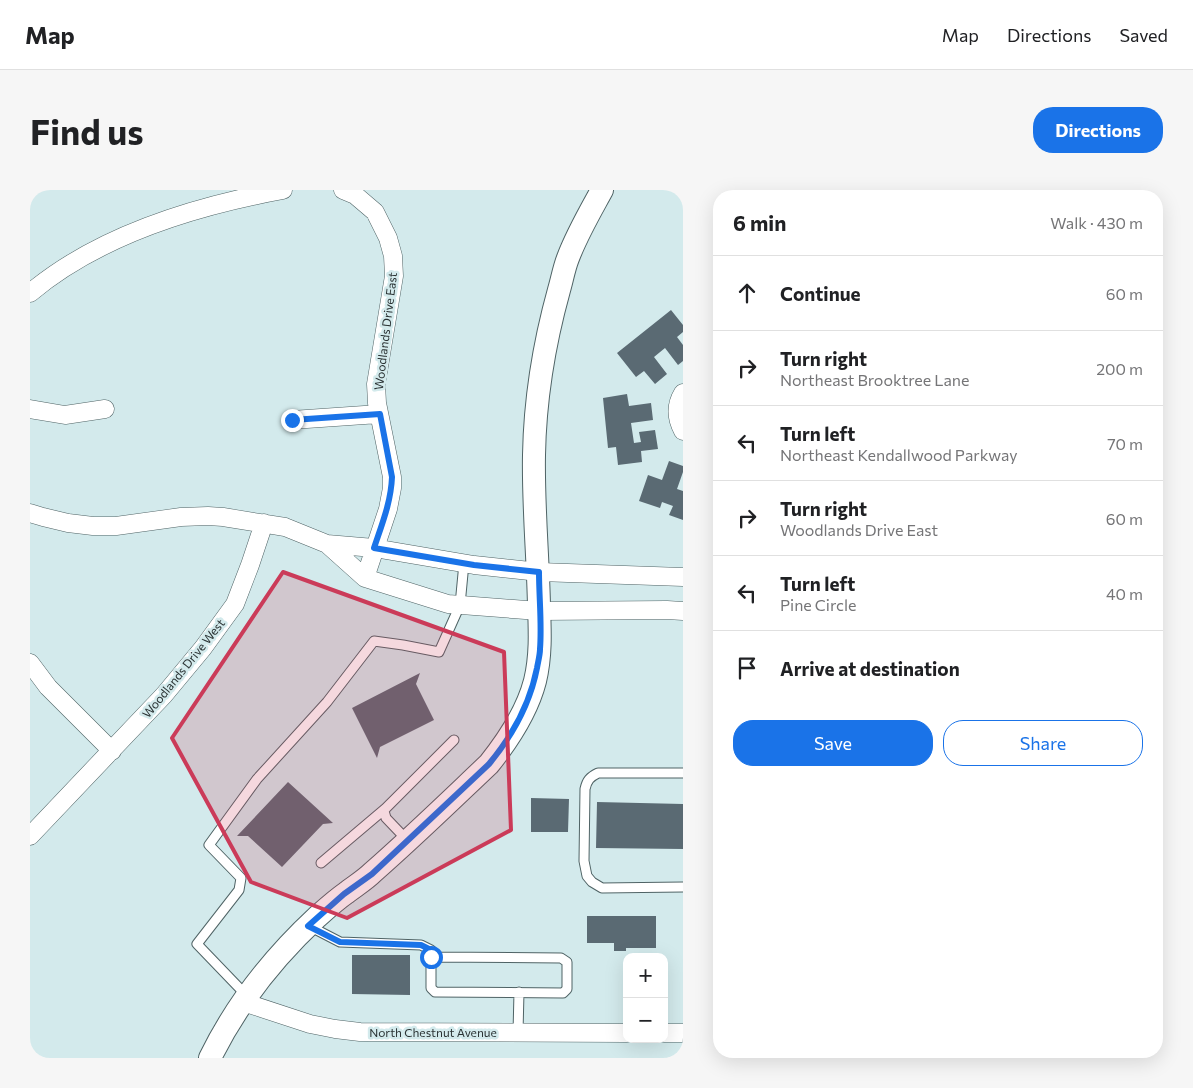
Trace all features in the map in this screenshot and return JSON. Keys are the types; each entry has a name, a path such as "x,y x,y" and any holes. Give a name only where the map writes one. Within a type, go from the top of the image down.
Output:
{"street":[{"path":"30,292 75,261 114,241 155,224 258,194 283,190"},
{"path":"210,1058 245,999 292,942 344,894 372,874 489,764 503,747 524,711 534,682 540,650 534,454 537,407 543,361 552,315 568,258 602,190"},
{"name":"Woodlands Drive East","path":"352,192 380,220 393,256 394,276 376,384 392,477 392,488 388,508 365,578"},
{"path":"683,393 678,404 677,414 683,431"},
{"path":"30,409 65,415 105,409"},
{"path":"292,420 380,414"},
{"path":"30,513 68,523 93,526 116,526 181,517 208,516 285,527 327,544 374,548 464,563 539,572 683,577"},
{"name":"Woodlands Drive West","path":"30,836 164,695 203,648 235,604 264,523"},
{"path":"327,544 365,578 448,604 540,611 683,611"},
{"path":"30,663 48,687 112,751"},
{"name":"North Chestnut Avenue","path":"245,999 310,1024 335,1030 360,1032 623,1033"},
{"path":"668,1033 683,1033"}],"lane":[{"path":"245,999 197,944 239,890 241,878 209,845 257,779 327,702 374,641 438,652 460,605 464,563"},
{"path":"321,863 386,808 454,740"},
{"path":"683,773 598,773 592,776 587,781 585,789 584,861 587,876 592,882 602,888 683,887"},
{"path":"386,808 384,811 386,818 407,840"},
{"path":"308,926 340,942 421,945 431,950 431,957 431,988 435,992 562,993 566,989 567,962 561,958 431,957"},
{"path":"518,1033 519,992"}],"highlighted area":[{"path":"283,572 504,652 511,830 347,918 251,882 172,738"}],"building":[{"path":"671,310 683,325 683,332 677,337 683,345 683,361 678,365 665,348 654,357 667,374 655,384 644,371 636,377 617,353"},
{"path":"627,394 629,406 651,403 653,420 631,423 634,443 641,442 639,432 655,430 658,449 641,451 642,462 618,465 616,447 608,448 603,398"},
{"path":"669,461 683,466 683,472 677,489 683,491 683,520 669,515 673,506 662,502 660,508 639,501 648,475 662,480"},
{"path":"420,673 416,684 434,720 380,747 377,758 352,708"},
{"path":"288,782 333,823 323,824 282,867 248,836 237,836"},
{"path":"531,798 569,799 568,832 531,832"},
{"path":"597,802 683,804 683,849 596,848"},
{"path":"587,916 656,916 656,948 626,948 626,951 614,951 614,943 587,943"},
{"path":"352,955 410,955 410,995 352,994"}],"route":[{"path":"292,420 380,414 392,477 392,488 388,508 374,548 474,565 539,572 540,650 534,682 524,711 503,747 489,764 372,874 344,894 308,926 340,942 421,945 431,950 431,957"}]}
